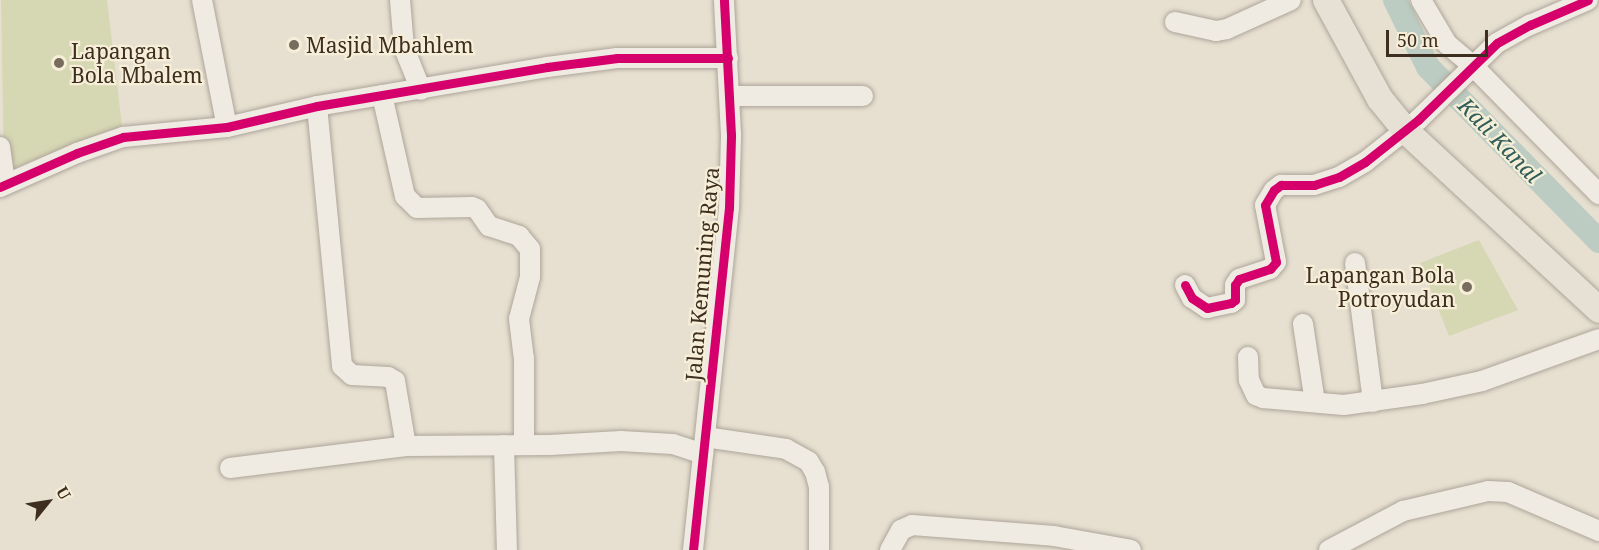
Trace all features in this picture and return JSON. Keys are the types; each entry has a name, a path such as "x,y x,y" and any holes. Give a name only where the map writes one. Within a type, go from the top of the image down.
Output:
{"main road":[{"path":"1326,0 1380,99 1412,125 1599,310"}],"street":[{"path":"202,0 227,127"},
{"path":"400,0 404,48 421,90"},
{"name":"Jalan Kemuning Raya","path":"693,550 729,208 730,96 724,0"},
{"path":"1175,22 1207,30 1227,29 1291,0"},
{"path":"1421,0 1447,44 1599,194"},
{"path":"1185,285 1192,298 1207,308 1231,303 1235,300 1235,285 1239,279 1270,269 1276,261 1266,205 1274,189 1281,185 1314,185 1339,177 1365,162 1412,125 1497,43 1516,32 1588,0"},
{"path":"0,147 3,185 112,140 141,134 227,127 318,106 535,69 617,58 728,58"},
{"path":"382,95 405,196 417,208 472,207 477,209 489,226 519,236 530,249 530,277 519,319 524,358 524,445"},
{"path":"730,96 863,96"},
{"path":"318,106 342,366 352,375 388,376 395,381 406,446"},
{"path":"1355,263 1373,402"},
{"path":"1303,324 1315,402"},
{"path":"1248,357 1249,380 1256,395 1263,398 1344,405 1373,402 1482,381 1599,339"},
{"path":"230,468 406,446 621,441 786,449 809,462 815,472 819,487 819,550"},
{"path":"504,445 507,550"},
{"path":"1329,550 1403,511 1488,491 1508,492 1599,531"},
{"path":"890,550 901,530 912,525 1054,536 1131,550"}],"green space":[{"name":"Lapangan Bola Mbalem","path":"1,0 107,0 122,126 4,172"},
{"name":"Lapangan Bola Potroyudan","path":"1479,240 1518,310 1449,336 1420,263"}],"waterway":[{"name":"Kali Kanal","path":"1395,0 1428,67 1599,241"}],"cycle path":[{"path":"693,550 729,208 731,135 724,0"},
{"path":"1185,285 1192,298 1207,308 1231,303 1235,300 1235,285 1239,279 1270,269 1276,262 1265,205 1274,190 1281,185 1314,185 1339,177 1365,162 1418,120 1497,43 1530,25 1588,0"},
{"path":"0,187 77,153 123,137 227,127 317,106 547,67 617,58 728,58"}],"place":[{"name":"Masjid Mbahlem","path":"294,45"},
{"name":"Lapangan Bola Mbalem","path":"59,63"},
{"name":"Lapangan Bola Potroyudan","path":"1467,287"}]}
